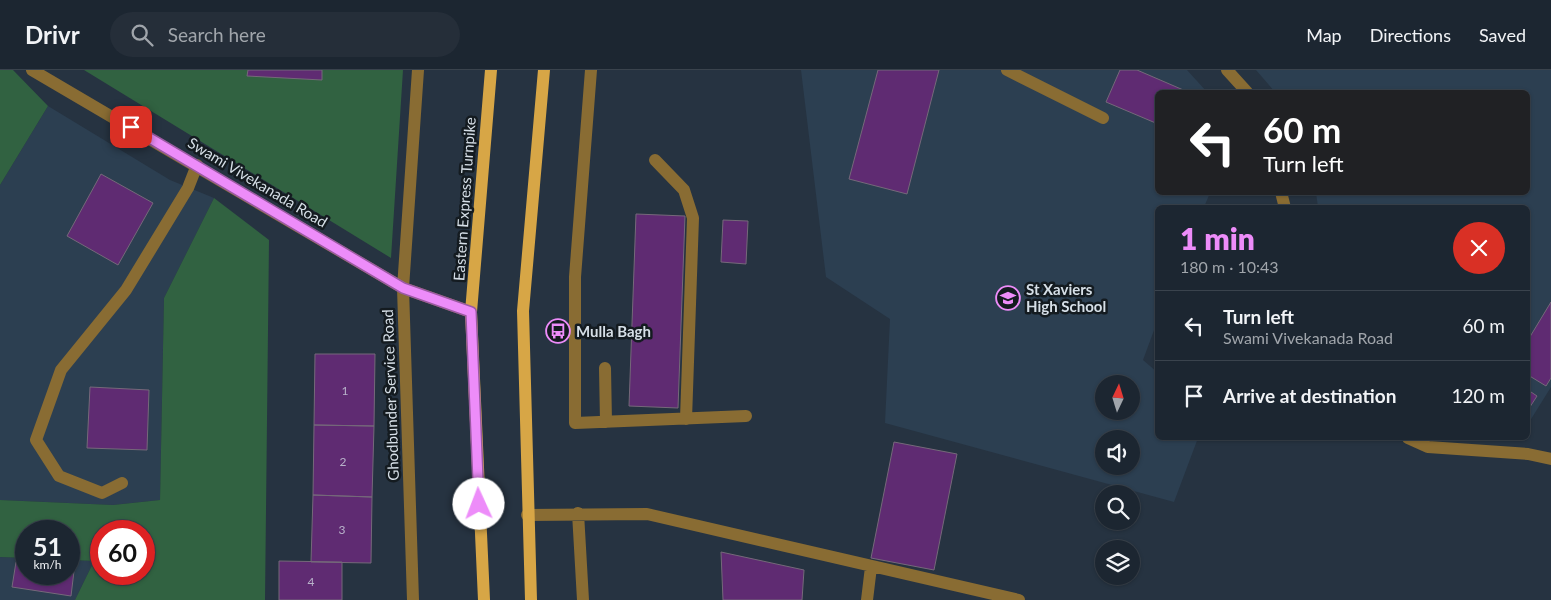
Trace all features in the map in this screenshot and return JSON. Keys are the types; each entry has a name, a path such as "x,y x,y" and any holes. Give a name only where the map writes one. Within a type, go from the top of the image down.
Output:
{"main road":[{"name":"Eastern Express Turnpike","path":"484,600 471,312 491,70"},
{"path":"531,600 527,515 523,311 544,70"}],"street":[{"name":"Swami Vivekanada Road","path":"32,70 197,165 403,288 471,312"},
{"name":"Ghodbunder Service Road","path":"413,600 403,288 418,70"},
{"path":"591,70 575,277 575,423 746,416"},
{"path":"1007,70 1103,118"},
{"path":"1227,70 1245,90"},
{"path":"655,160 684,190 693,218 686,419"},
{"path":"122,482 102,493 59,476 36,440 61,370 126,290 188,188 197,165"},
{"path":"605,368 606,422"},
{"path":"1412,440 1428,447 1528,454 1551,459"},
{"path":"527,515 578,513 647,514 1019,600"},
{"path":"578,513 582,600"},
{"path":"867,600 871,567"}],"shaded area":[{"name":"St Xaviers High School","path":"801,70 1187,70 1205,90 1155,90 1155,195 1209,195 1205,205 1155,205 1155,327 1143,360 1155,370 1155,440 1197,440 1174,502 1140,493 1140,485 1112,485 885,423 890,319 826,277"},
{"path":"1256,70 1551,70 1551,387 1530,421 1530,205 1318,205 1316,195 1530,195 1530,90 1273,90"},
{"path":"48,106 170,180 214,198 164,298 160,500 113,505 0,500 0,185"},
{"path":"0,557 15,558 15,585 80,585 80,560 90,561 90,569 75,600 0,600"}],"green space":[{"path":"0,70 13,70 48,106 0,185"},
{"path":"84,70 403,70 391,258"},
{"path":"214,198 269,240 265,600 75,600 90,569 90,585 155,585 155,520 90,520 90,561 80,560 80,520 15,520 15,558 0,557 0,500 113,505 160,500 164,298"}],"building":[{"path":"248,70 322,70 322,80 247,76"},
{"path":"878,70 939,70 907,194 849,179"},
{"path":"1120,70 1137,70 1183,90 1155,90 1155,123 1106,102"},
{"path":"101,174 153,203 118,265 67,236"},
{"path":"636,214 685,216 678,408 629,406"},
{"path":"723,220 748,221 746,264 721,262"},
{"path":"1551,302 1551,378 1546,386 1530,376 1530,337"},
{"path":"315,354 375,354 374,426 314,425"},
{"path":"90,387 149,390 147,450 87,448"},
{"path":"1530,391 1537,396 1530,407"},
{"path":"314,425 374,426 372,497 313,495"},
{"path":"894,442 957,454 934,570 871,558"},
{"path":"313,495 372,497 371,563 311,562"},
{"path":"721,552 804,570 802,600 723,600"},
{"path":"279,561 342,562 342,600 279,600"},
{"path":"15,568 15,585 72,585 71,596 12,587"}],"place":[{"name":"St Xaviers High School","path":"1008,298"},
{"name":"Mulla Bagh","path":"558,331"}],"route":[{"path":"131,127 403,288 471,312 479,504"}]}
